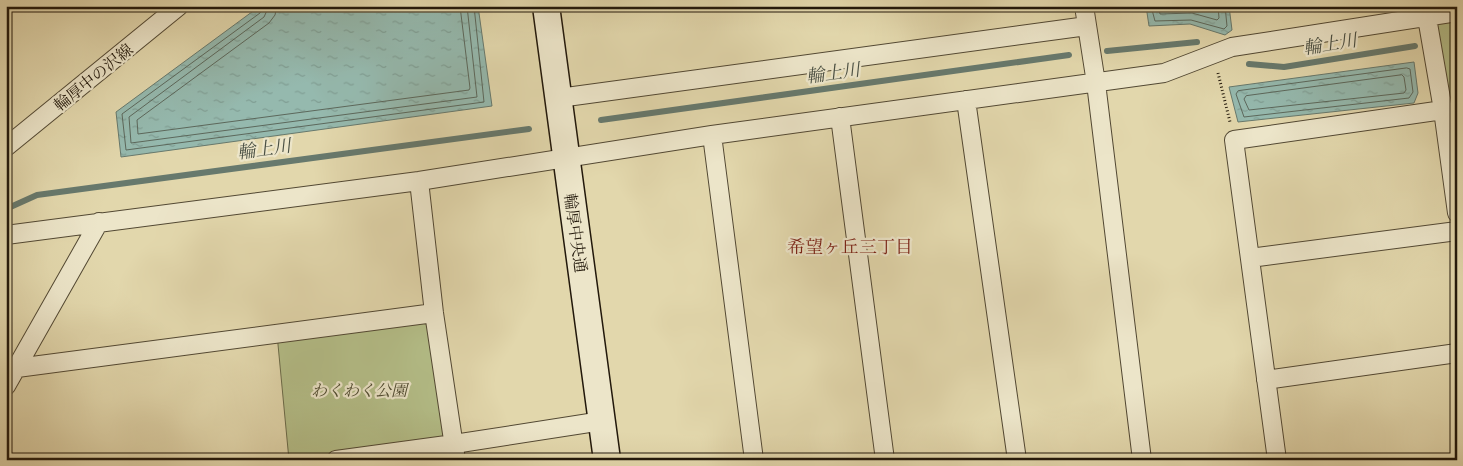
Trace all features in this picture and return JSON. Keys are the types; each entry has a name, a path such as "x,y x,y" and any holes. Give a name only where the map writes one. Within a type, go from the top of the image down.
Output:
{"street":[{"name":"輪厚中の沢線","path":"6,148 179,6"},
{"name":"輪厚中央通","path":"546,6 607,460"},
{"path":"1084,6 1096,83 1142,460"},
{"path":"6,235 419,181 712,135 1164,73 1232,47 1426,11 1457,12"},
{"path":"1426,11 1443,110 1457,213"},
{"path":"559,98 1087,26"},
{"path":"966,100 1017,460"},
{"path":"1277,460 1234,140 1443,110"},
{"path":"840,117 885,460"},
{"path":"712,135 754,460"},
{"path":"419,181 434,313 455,452"},
{"path":"6,386 99,222"},
{"path":"1250,258 1457,231"},
{"path":"17,368 434,313"},
{"path":"1266,380 1457,353"},
{"path":"336,460 455,452 602,421"}],"path":[{"path":"1219,80 1234,140"}],"green space":[{"path":"1457,12 1457,215 1427,16"},
{"name":"わくわく公園","path":"434,313 454,444 336,460 289,460 277,334"}],"water":[{"path":"260,6 478,6 492,106 121,157 116,112"},
{"path":"1146,6 1229,6 1232,30 1225,35 1190,24 1149,26"},
{"path":"1414,62 1418,93 1414,103 1238,122 1229,87"}],"waterway":[{"name":"輪上川","path":"1107,51 1197,42"},
{"name":"輪上川","path":"1249,64 1284,67 1415,46"},
{"name":"輪上川","path":"601,120 1069,55"},
{"name":"輪上川","path":"6,209 37,195 529,129"}],"district":[{"name":"希望ヶ丘三丁目","path":"850,247"}]}
